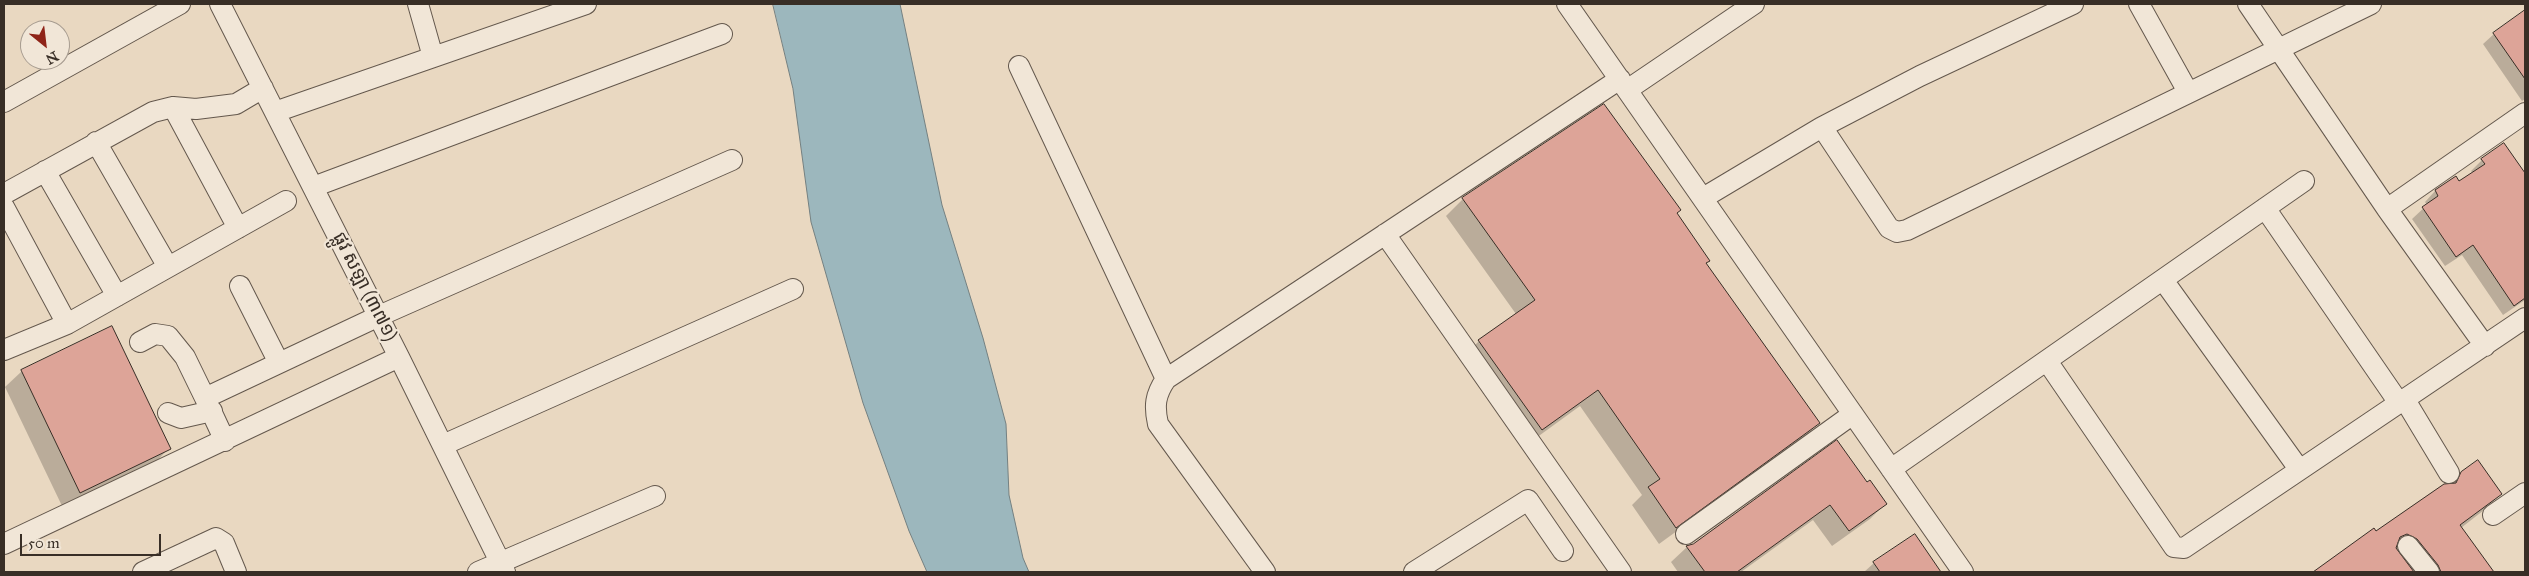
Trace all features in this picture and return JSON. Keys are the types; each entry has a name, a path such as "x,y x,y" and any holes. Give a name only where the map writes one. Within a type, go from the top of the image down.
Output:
{"street":[{"path":"4,102 180,4"},
{"name":"ផ្លូវ សឡា (៣៧១)","path":"220,4 379,316 503,567"},
{"path":"418,4 433,57"},
{"path":"275,112 586,4"},
{"path":"1567,4 1962,572"},
{"path":"1265,572 1158,424 1154,408 1158,392 1166,379 1385,234 1754,4"},
{"path":"1703,198 1822,127 1920,76 2073,4"},
{"path":"2139,4 2188,92"},
{"path":"2248,4 2387,208 2485,346"},
{"path":"1822,127 1889,228 1897,232 1916,226 2277,48 2371,4"},
{"path":"313,187 722,34"},
{"path":"1018,66 1166,379"},
{"path":"4,194 153,112 173,107 196,108 236,104 263,88"},
{"path":"173,107 238,228"},
{"path":"2387,208 2525,113"},
{"path":"96,142 168,267"},
{"path":"168,413 181,418 209,405 279,363 379,316 732,160"},
{"path":"45,172 117,296"},
{"path":"1891,469 2304,181"},
{"path":"4,350 67,324 286,202"},
{"path":"4,207 67,324"},
{"path":"2265,208 2449,472"},
{"path":"1385,234 1621,572"},
{"path":"2163,280 2299,470"},
{"path":"240,286 279,363"},
{"path":"443,445 793,289"},
{"path":"2047,361 2174,547 2184,548 2525,318"},
{"path":"140,342 155,334 168,336 184,357 225,441"},
{"path":"4,544 399,357"},
{"path":"1686,534 1853,414"},
{"path":"2493,515 2525,493"},
{"path":"478,572 503,567 656,496"},
{"path":"1414,572 1528,500 1563,551"},
{"path":"143,572 216,538 224,543 236,572"},
{"path":"2408,546 2429,572"}],"water":[{"path":"773,4 900,4 942,205 983,338 1006,424 1009,495 1023,558 1029,572 927,572 909,531 863,403 811,222 793,89"}],"building":[{"path":"2525,10 2525,79 2493,33"},
{"path":"1604,104 1681,210 1677,213 1710,261 1706,263 1820,423 1676,528 1648,487 1660,479 1598,390 1542,430 1478,340 1535,300 1462,198"},
{"path":"2504,143 2525,173 2525,298 2514,306 2473,245 2456,257 2422,207 2438,196 2435,190 2456,176 2459,181 2485,164 2481,159"},
{"path":"112,326 171,449 80,493 21,370"},
{"path":"1837,440 1867,482 1870,480 1887,504 1849,531 1830,505 1737,572 1705,572 1686,546 1693,544"},
{"path":"2478,460 2502,494 2460,525 2494,572 2441,572 2438,565 2417,539 2407,534 2400,537 2396,548 2414,572 2313,572 2374,528 2376,531 2444,484 2456,483 2461,472"},
{"path":"1915,534 1941,572 1880,572 1873,562"}]}
